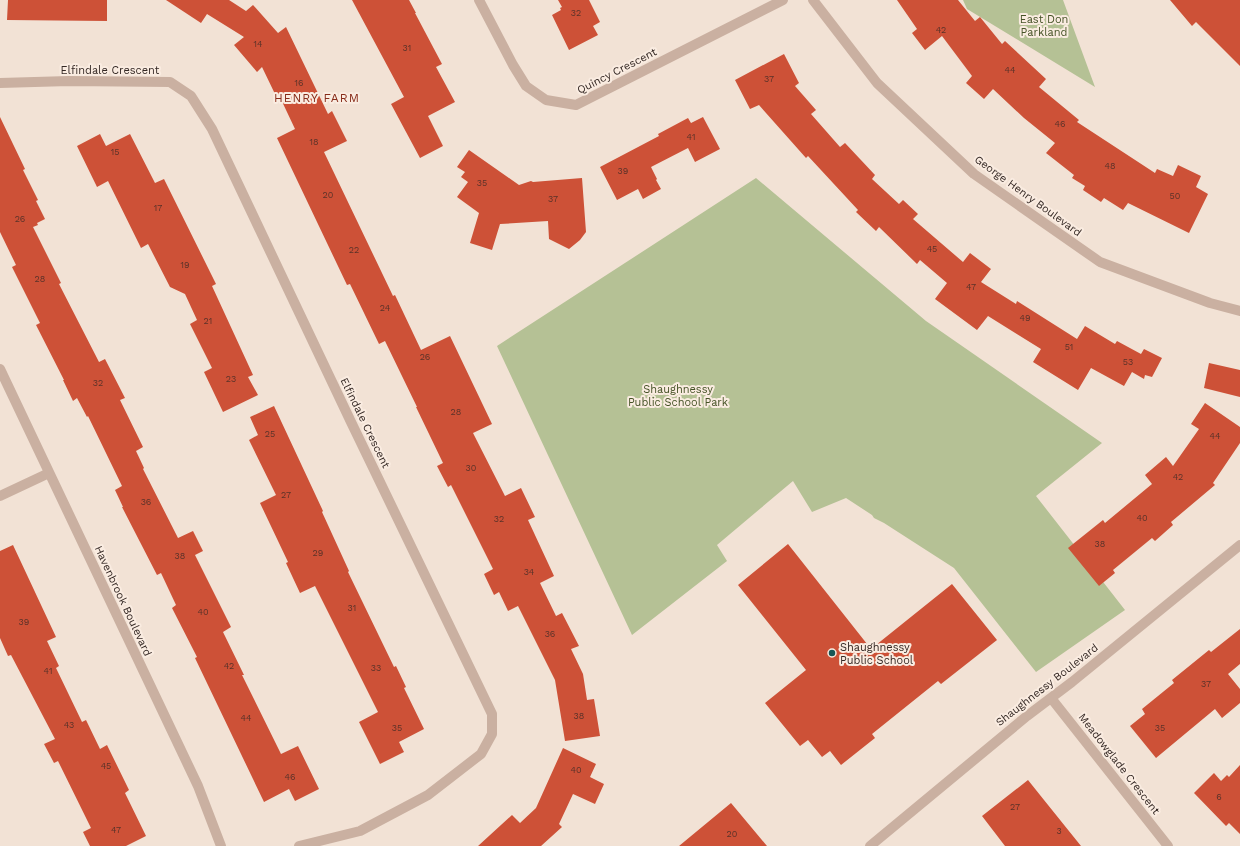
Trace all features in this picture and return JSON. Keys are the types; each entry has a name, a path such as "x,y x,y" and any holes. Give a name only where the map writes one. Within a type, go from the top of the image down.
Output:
{"street":[{"name":"Quincy Crescent","path":"478,0 526,86 546,100 576,105 783,0"},
{"name":"George Henry Boulevard","path":"813,0 877,83 974,174 1100,262 1210,303 1240,311"},
{"name":"Elfindale Crescent","path":"0,84 69,81 170,82 192,96 212,129 354,429 492,714 492,734 481,754 428,795 360,831 299,846"},
{"name":"Havenbrook Boulevard","path":"0,369 198,786 221,846"},
{"path":"0,496 49,473"},
{"name":"Shaughnessy Boulevard","path":"870,846 1027,716 1240,545"},
{"name":"Meadowglade Crescent","path":"1051,698 1168,846"}],"green space":[{"name":"East Don Parkland","path":"963,0 1063,0 1095,87 967,9"},
{"name":"Shaughnessy Public School Park","path":"756,178 926,321 1102,443 1036,496 1125,610 1036,672 954,568 874,518 872,515 846,498 812,512 793,481 717,545 727,561 632,635 497,346"}],"building":[{"path":"8,0 107,0 107,21 7,20"},
{"path":"166,0 229,0 246,11 253,5 278,33 286,27 328,114 332,111 347,141 324,152 393,296 395,295 421,350 450,336 492,424 473,433 505,496 521,488 535,517 528,520 554,576 540,583 556,616 562,613 579,646 571,649 583,674 587,700 594,699 600,736 565,741 555,680 518,606 508,611 499,592 494,595 484,574 493,569 451,485 448,487 437,466 443,463 417,407 385,341 379,344 350,284 347,285 277,138 295,129 278,93 275,94 262,67 257,72 234,45 244,37 207,14 201,23"},
{"path":"352,0 409,0 442,64 436,67 455,102 428,116 443,146 420,158 391,104 404,97"},
{"path":"558,0 589,0 600,22 593,26 598,35 569,50 552,15 561,10 560,8 562,7"},
{"path":"897,0 958,0 975,21 980,17 1002,44 1005,41 1046,79 1039,87 1079,120 1077,122 1155,173 1157,169 1173,176 1178,165 1201,176 1196,187 1208,194 1189,233 1128,203 1123,210 1104,198 1101,202 1083,190 1085,186 1072,178 1074,175 1046,153 1055,143 1024,118 993,89 984,99 966,83 972,76 942,36 925,50 912,33 917,29"},
{"path":"1170,0 1240,0 1240,66 1196,22 1192,26"},
{"path":"784,54 799,83 795,86 816,110 811,114 840,147 845,143 875,175 872,179 899,204 903,200 918,214 913,219 963,262 970,253 991,269 981,282 1016,304 1017,301 1077,339 1085,326 1115,344 1117,341 1141,354 1144,349 1162,358 1152,377 1145,375 1144,379 1132,372 1124,386 1091,368 1078,390 1033,362 1041,349 988,316 977,330 935,299 947,283 920,260 917,264 879,227 876,231 856,212 858,210 808,156 806,158 759,105 750,109 735,80"},
{"path":"0,117 25,169 23,170 38,200 36,201 45,219 33,227 61,283 59,284 99,362 105,359 125,398 120,400 143,447 136,451 144,468 143,469 178,538 193,531 203,551 195,555 231,627 223,632 244,675 242,675 281,754 298,746 319,789 295,801 289,789 264,802 195,658 197,657 172,608 176,605 161,573 157,575 122,507 115,490 122,486 88,416 87,417 77,398 73,401 36,325 40,323 12,267 16,265 0,232"},
{"path":"703,117 720,149 695,162 688,148 651,167 661,189 643,199 638,189 617,200 600,167 659,136 658,134 688,118 691,123"},
{"path":"100,134 106,146 130,134 155,183 164,179 216,284 212,286 253,375 248,377 258,395 223,412 204,372 212,368 190,324 197,320 185,294 170,287 148,244 141,248 108,181 97,187 77,146"},
{"path":"469,150 519,185 531,181 582,178 586,232 580,240 569,249 549,239 548,221 500,224 492,250 470,243 479,213 457,197 468,182 461,177 465,172 457,167"},
{"path":"1209,363 1240,370 1240,397 1204,388"},
{"path":"1205,403 1240,427 1240,443 1213,483 1215,485 1171,522 1173,525 1155,541 1152,538 1113,570 1115,573 1099,586 1068,548 1103,520 1105,523 1152,484 1145,475 1166,457 1173,466 1199,429 1191,424"},
{"path":"274,406 323,511 322,512 349,571 348,572 394,667 396,666 406,687 404,688 424,729 399,742 404,752 380,764 359,722 378,712 315,586 300,593 286,563 288,562 260,503 276,495 249,440 258,435 250,417"},
{"path":"788,544 871,649 952,584 997,640 941,684 938,681 872,734 875,738 841,765 830,751 822,757 808,740 800,746 765,703 806,670 738,585"},
{"path":"13,545 56,637 47,641 59,666 56,668 82,722 86,720 100,749 107,745 129,790 125,793 146,836 126,846 90,846 83,832 91,828 58,761 54,763 44,744 55,739 11,655 8,656 0,638 0,551"},
{"path":"1240,629 1240,664 1228,674 1240,689 1240,703 1222,718 1215,709 1156,758 1130,726 1145,714 1142,709 1174,683 1172,680 1209,650 1211,652"},
{"path":"563,748 596,764 590,777 604,784 595,804 573,794 559,824 562,827 541,846 478,846 512,815 520,823 536,808"},
{"path":"1240,765 1240,834 1229,823 1226,826 1194,793 1214,773 1221,781 1227,775 1229,777"},
{"path":"1028,780 1081,846 1005,846 982,816"},
{"path":"731,803 767,846 679,846"}],"place":[{"name":"Shaughnessy Public School","path":"832,653"}],"district":[{"name":"HENRY FARM","path":"317,98"}]}
